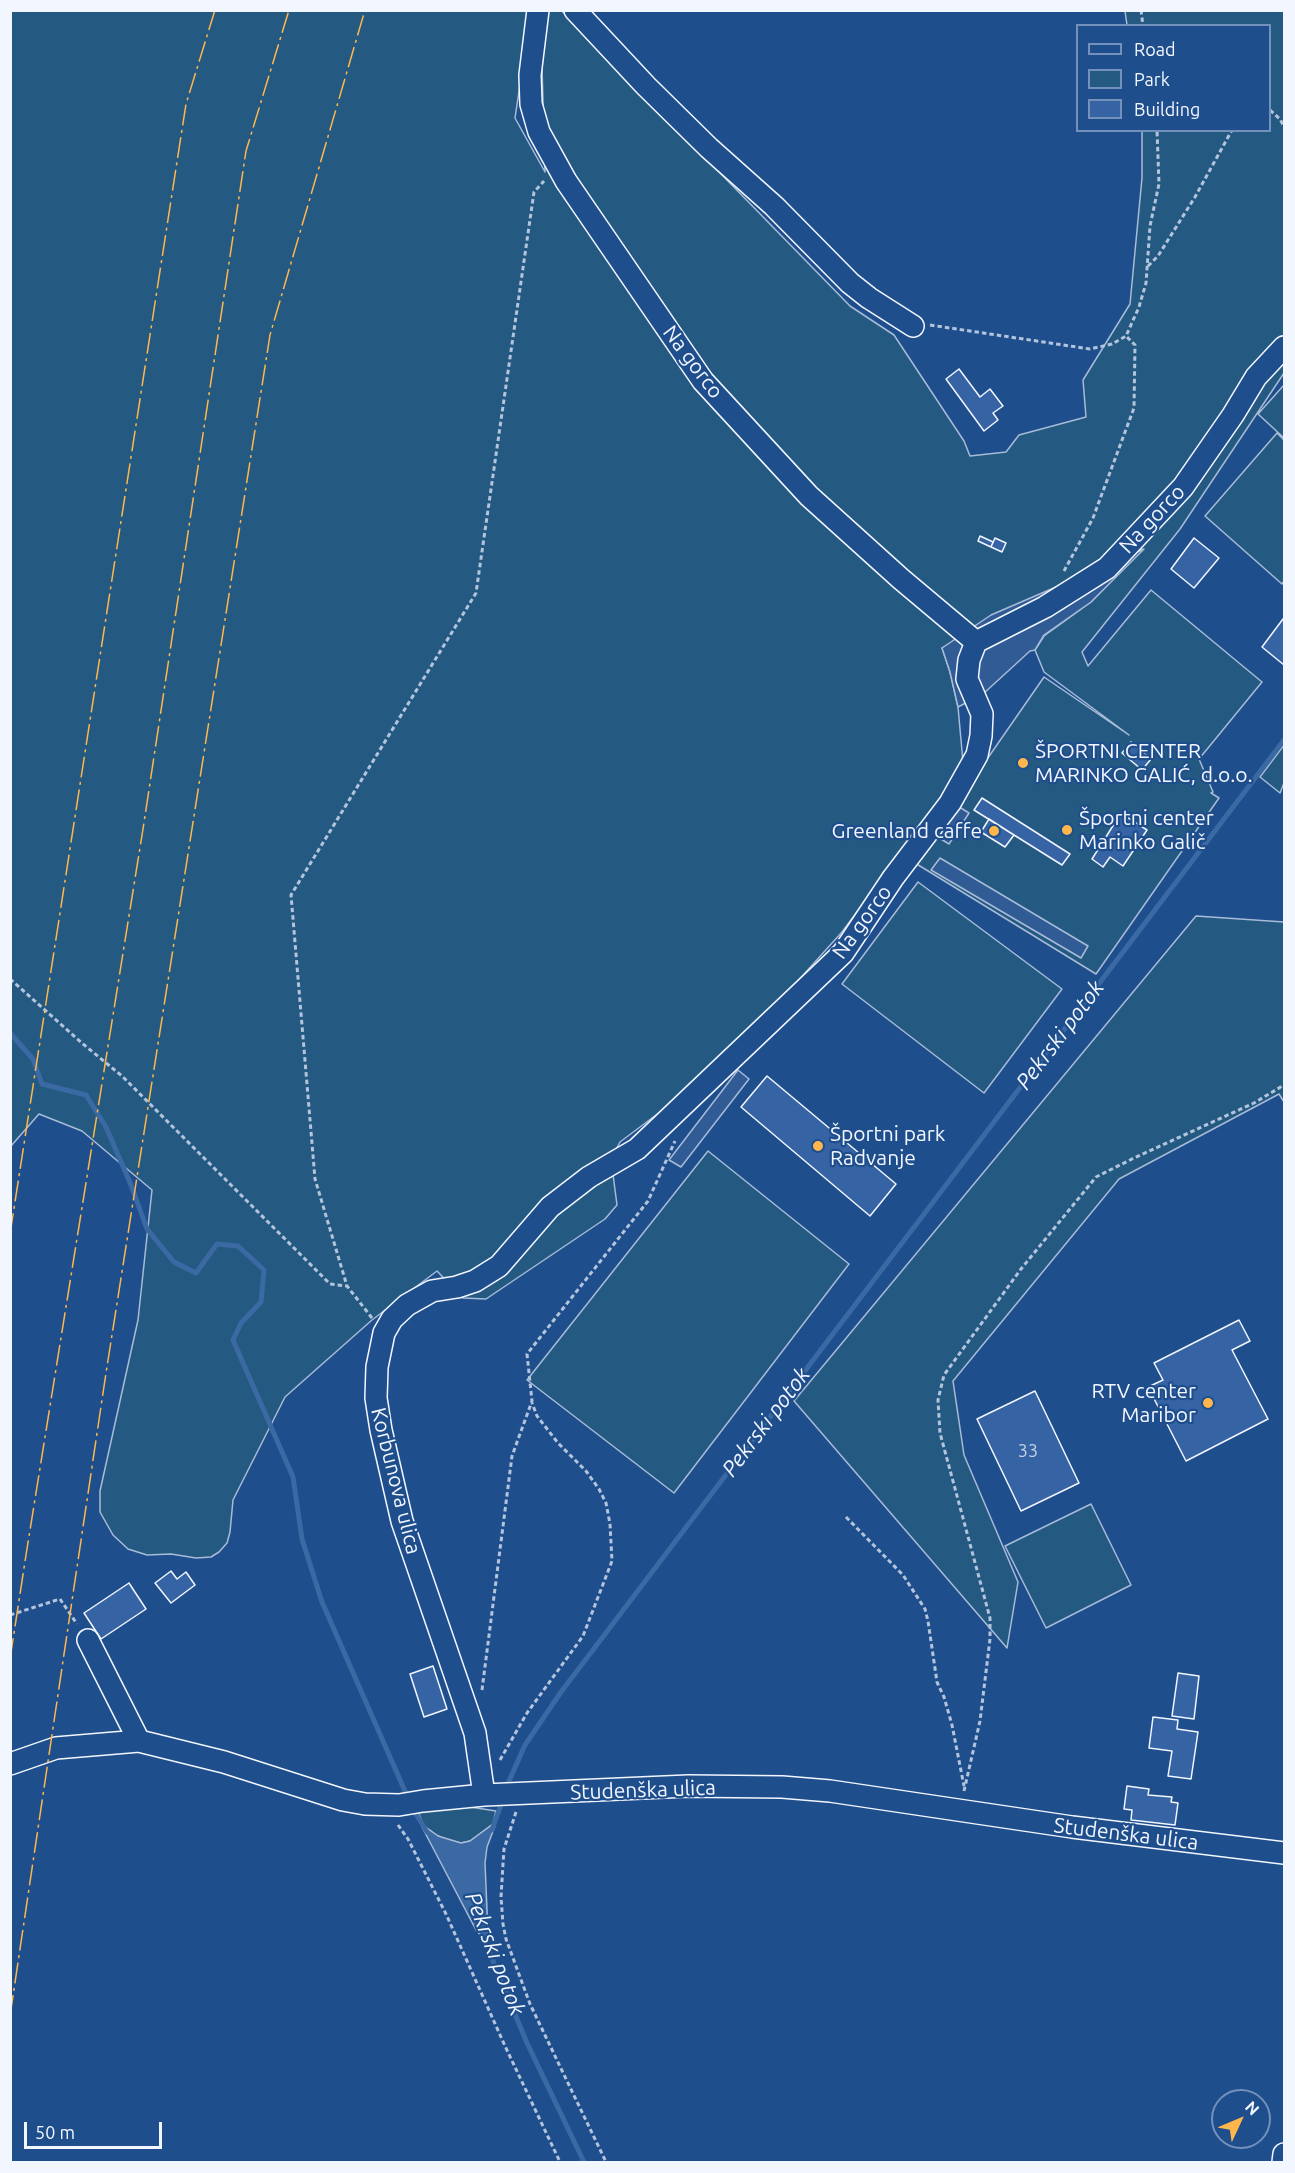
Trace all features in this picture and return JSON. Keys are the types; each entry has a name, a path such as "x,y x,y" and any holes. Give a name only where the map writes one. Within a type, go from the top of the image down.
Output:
{"street":[{"name":"Na gorco","path":"538,10 531,75 531,104 539,132 558,166 703,381 809,496 901,579 976,642"},
{"path":"575,10 670,109 774,206 850,283 913,326"},
{"name":"Na gorco","path":"637,1149 843,953 893,878 950,802 977,755 981,736 982,714 967,679 969,660 976,642 1045,607 1107,568 1183,487 1233,415 1256,377 1284,347"},
{"name":"Korbunova ulica","path":"486,1791 475,1733 402,1521 381,1430 376,1398 377,1367 384,1333 392,1319 407,1305 432,1291 475,1281 499,1266 550,1207 589,1176 637,1149"},
{"path":"88,1640 139,1741"},
{"name":"Studenška ulica","path":"10,1764 56,1748 139,1741 224,1762 343,1800 392,1805 486,1791 519,1795 688,1786 782,1787 830,1791 1072,1827 1284,1852"},
{"path":"1283,2163 1284,2154"}],"path":[{"path":"1271,112 1280,119 1284,127"},
{"path":"913,326 949,327 1090,349 1112,344 1126,336 1139,307 1148,266 1150,226 1159,184 1157,132"},
{"path":"1148,266 1158,256 1195,197 1231,132"},
{"path":"384,1333 346,1286 315,1179 291,895 476,593 534,192 558,166"},
{"path":"1061,577 1093,518 1134,408 1135,345 1126,336"},
{"path":"10,979 122,1076 330,1284 346,1286"},
{"path":"961,1811 964,1788 980,1721 989,1650 990,1618 940,1433 938,1400 944,1375 1021,1269 1096,1177 1245,1108 1284,1085"},
{"path":"486,1791 494,1768 543,1688 583,1636 612,1561 610,1524 606,1503 586,1471 558,1443 537,1416 532,1401 527,1354 648,1201 678,1133 668,1120"},
{"path":"481,1699 512,1456 532,1401"},
{"path":"846,1517 903,1575 925,1609 937,1682 952,1725 964,1788"},
{"path":"10,1615 60,1599 88,1640"},
{"path":"519,1795 518,1807 504,1849 502,1864 501,1897 506,1939 530,2004 606,2163"},
{"path":"392,1805 446,1914 560,2163"}],"green space":[{"path":"11,11 531,11 515,118 545,172 542,67 547,11 562,11 850,306 894,335 964,441 970,456 1006,452 1019,435 1086,417 1083,380 1130,304 1142,178 1142,132 1271,132 1271,24 1127,24 1125,11 1284,11 1284,373 1180,529 1082,652 1088,666 1151,590 1262,682 1199,759 1213,792 1211,793 1219,798 1096,974 915,863 1044,677 1129,735 1044,672 1035,650 1044,636 1091,602 1142,549 942,648 958,707 963,762 948,790 842,932 796,983 688,1091 620,1142 611,1159 617,1205 605,1219 486,1299 463,1298 437,1271 372,1320 285,1397 233,1500 227,1543 211,1557 147,1555 128,1549 113,1535 100,1512 100,1491 138,1320 152,1190 82,1131 39,1114 11,1146"},
{"path":"1284,385 1284,438 1258,414"},
{"path":"1277,433 1284,440 1284,581 1282,584 1205,516"},
{"path":"1284,745 1284,783 1280,793 1260,777"},
{"path":"918,882 1062,989 984,1093 842,984"},
{"path":"1196,916 1284,922 1284,1102 1279,1094 1119,1179 953,1381 964,1455 1018,1582 1007,1648 794,1401"},
{"path":"708,1151 849,1264 674,1493 527,1380"},
{"path":"1091,1504 1131,1585 1046,1628 1005,1546"},
{"path":"457,1805 496,1811 493,1824 470,1841 461,1843 451,1841 438,1836 424,1826 416,1807"}],"shaded area":[{"path":"1144,549 1091,602 1044,635 1035,650 1030,651 983,694 958,707 942,648 991,615"},
{"path":"956,805 969,813 949,844 936,836"},
{"path":"940,858 1088,946 1081,958 931,870"},
{"path":"738,1070 749,1079 681,1167 669,1160"},
{"path":"493,1824 495,1826 487,1847 485,1863 488,1937 484,1939 476,1930 422,1827 424,1826 438,1836 461,1843 470,1841"}],"building":[{"path":"959,369 980,397 990,389 1003,406 993,413 998,420 984,431 946,379"},
{"path":"980,536 993,542 991,547 978,541"},
{"path":"995,538 1006,543 1002,552 991,547"},
{"path":"1194,538 1219,558 1194,588 1171,569"},
{"path":"1284,620 1284,665 1262,647"},
{"path":"1131,742 1151,759 1142,770 1122,753"},
{"path":"982,798 1070,854 1062,865 974,810"},
{"path":"1121,813 1147,830 1123,866 1110,857 1103,867 1092,859"},
{"path":"989,819 1014,835 1005,847 981,832"},
{"name":"Športni park Radvanje","path":"767,1076 896,1184 870,1216 741,1107"},
{"name":"RTV center Maribor","path":"1239,1320 1250,1341 1232,1350 1268,1419 1186,1461 1148,1387 1163,1380 1154,1363"},
{"path":"1035,1391 1079,1483 1021,1511 977,1419"},
{"path":"171,1571 177,1579 186,1572 195,1585 171,1603 155,1583"},
{"path":"129,1583 146,1609 101,1639 84,1613"},
{"path":"433,1666 447,1709 424,1717 410,1674"},
{"path":"1178,1673 1199,1676 1194,1719 1172,1716"},
{"path":"1153,1717 1178,1720 1177,1729 1198,1732 1191,1779 1168,1776 1172,1751 1149,1748"},
{"path":"1127,1786 1149,1789 1148,1795 1172,1797 1171,1802 1178,1803 1175,1825 1131,1820 1132,1810 1124,1809"}],"waterway":[{"name":"Pekrski potok","path":"505,1790 525,1745 561,1692 1284,740"},
{"path":"10,1033 33,1059 42,1084 86,1095 106,1127 147,1229 174,1262 196,1273 217,1244 238,1246 264,1270 261,1302 241,1323 233,1340 293,1477 302,1539 322,1602 408,1798"},
{"name":"Pekrski potok","path":"492,1830 503,1799"},
{"path":"413,1809 427,1832"},
{"name":"Pekrski potok","path":"484,1932 494,1964 527,2043 584,2162"}],"power":[{"path":"10,1234 186,104 215,10"},
{"path":"10,1659 143,829 246,151 289,10"},
{"path":"10,2016 106,1373 270,335 365,10"}],"place":[{"name":"ŠPORTNI CENTER MARINKO GALIĆ, d.o.o.","path":"1023,763"},
{"name":"Športni center Marinko Galič","path":"1067,830"},
{"name":"Greenland caffe","path":"994,831"},
{"name":"Športni park Radvanje","path":"818,1146"},
{"name":"RTV center Maribor","path":"1208,1403"}]}
